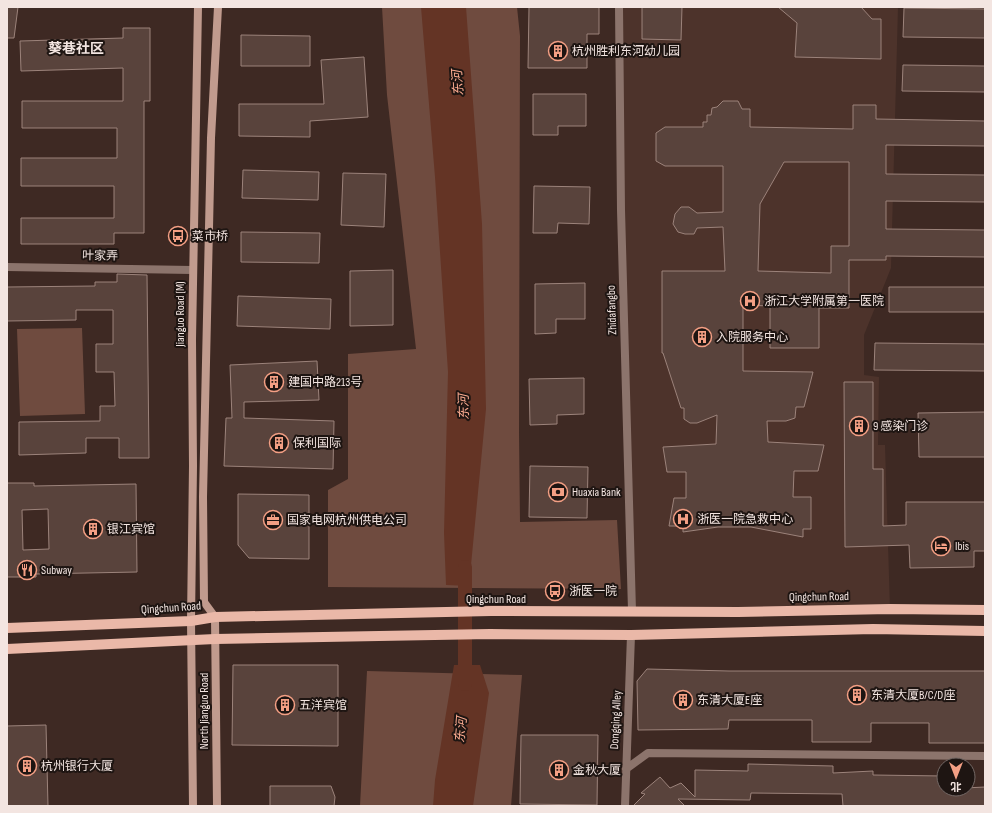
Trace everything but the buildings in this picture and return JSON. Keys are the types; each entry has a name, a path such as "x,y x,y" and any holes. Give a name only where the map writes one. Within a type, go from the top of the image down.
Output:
{"main road":[{"name":"Jianguo Road (M)","path":"191,621 193,466 191,398 192,270 198,7"},
{"path":"215,616 204,602 203,497 211,138 218,7"},
{"name":"Qingchun Road","path":"7,628 191,621 215,616 491,612 738,612 890,609 985,610"},
{"name":"North Jianguo Road","path":"215,616 217,806"},
{"name":"North Jianguo Road","path":"191,621 193,806"},
{"path":"7,649 215,639 490,634 631,635 873,629 985,631"}],"street":[{"name":"Zhidafangbo","path":"619,7 621,210 632,612"},
{"name":"叶家弄","path":"7,267 192,270"},
{"name":"Dongqing Alley","path":"625,806 631,635"},
{"path":"626,769 648,753 985,756"}],"shaded area":[{"path":"382,7 517,7 520,36 520,522 617,520 621,589 328,587 328,490 348,479 348,354 416,349 387,95"},
{"name":"浙江大学附属第一医院","path":"619,7 898,7 891,268 864,335 864,375 879,377 878,445 885,445 890,609 632,611"},
{"path":"82,328 85,414 20,416 17,329"},
{"path":"367,671 522,675 511,806 360,806"}],"water":[{"path":"421,7 466,7 482,224 486,409 469,586 446,585 444,533 448,372 435,177"},
{"path":"454,665 480,665 489,693 473,806 433,806 435,780"}],"waterway":[{"name":"东河","path":"465,567 465,684"}],"place":[{"name":"杭州胜利东河幼儿园","path":"558,51"},
{"name":"菜市桥","path":"178,236"},
{"name":"浙江大学附属第一医院","path":"750,301"},
{"name":"入院服务中心","path":"702,337"},
{"name":"建国中路213号","path":"274,382"},
{"name":"9 感染门诊","path":"859,426"},
{"name":"保利国际","path":"279,443"},
{"name":"Huaxia Bank","path":"558,492"},
{"name":"浙医一院急救中心","path":"683,519"},
{"name":"国家电网杭州供电公司","path":"273,520"},
{"name":"银江宾馆","path":"93,529"},
{"name":"Ibis","path":"941,546"},
{"name":"Subway","path":"27,570"},
{"name":"浙医一院","path":"555,591"},
{"name":"东清大厦B/C/D座","path":"857,695"},
{"name":"东清大厦E座","path":"683,700"},
{"name":"五洋宾馆","path":"285,705"},
{"name":"杭州银行大厦","path":"27,766"},
{"name":"金秋大厦","path":"559,770"}],"district":[{"name":"葵巷社区","path":"76,48"}]}
